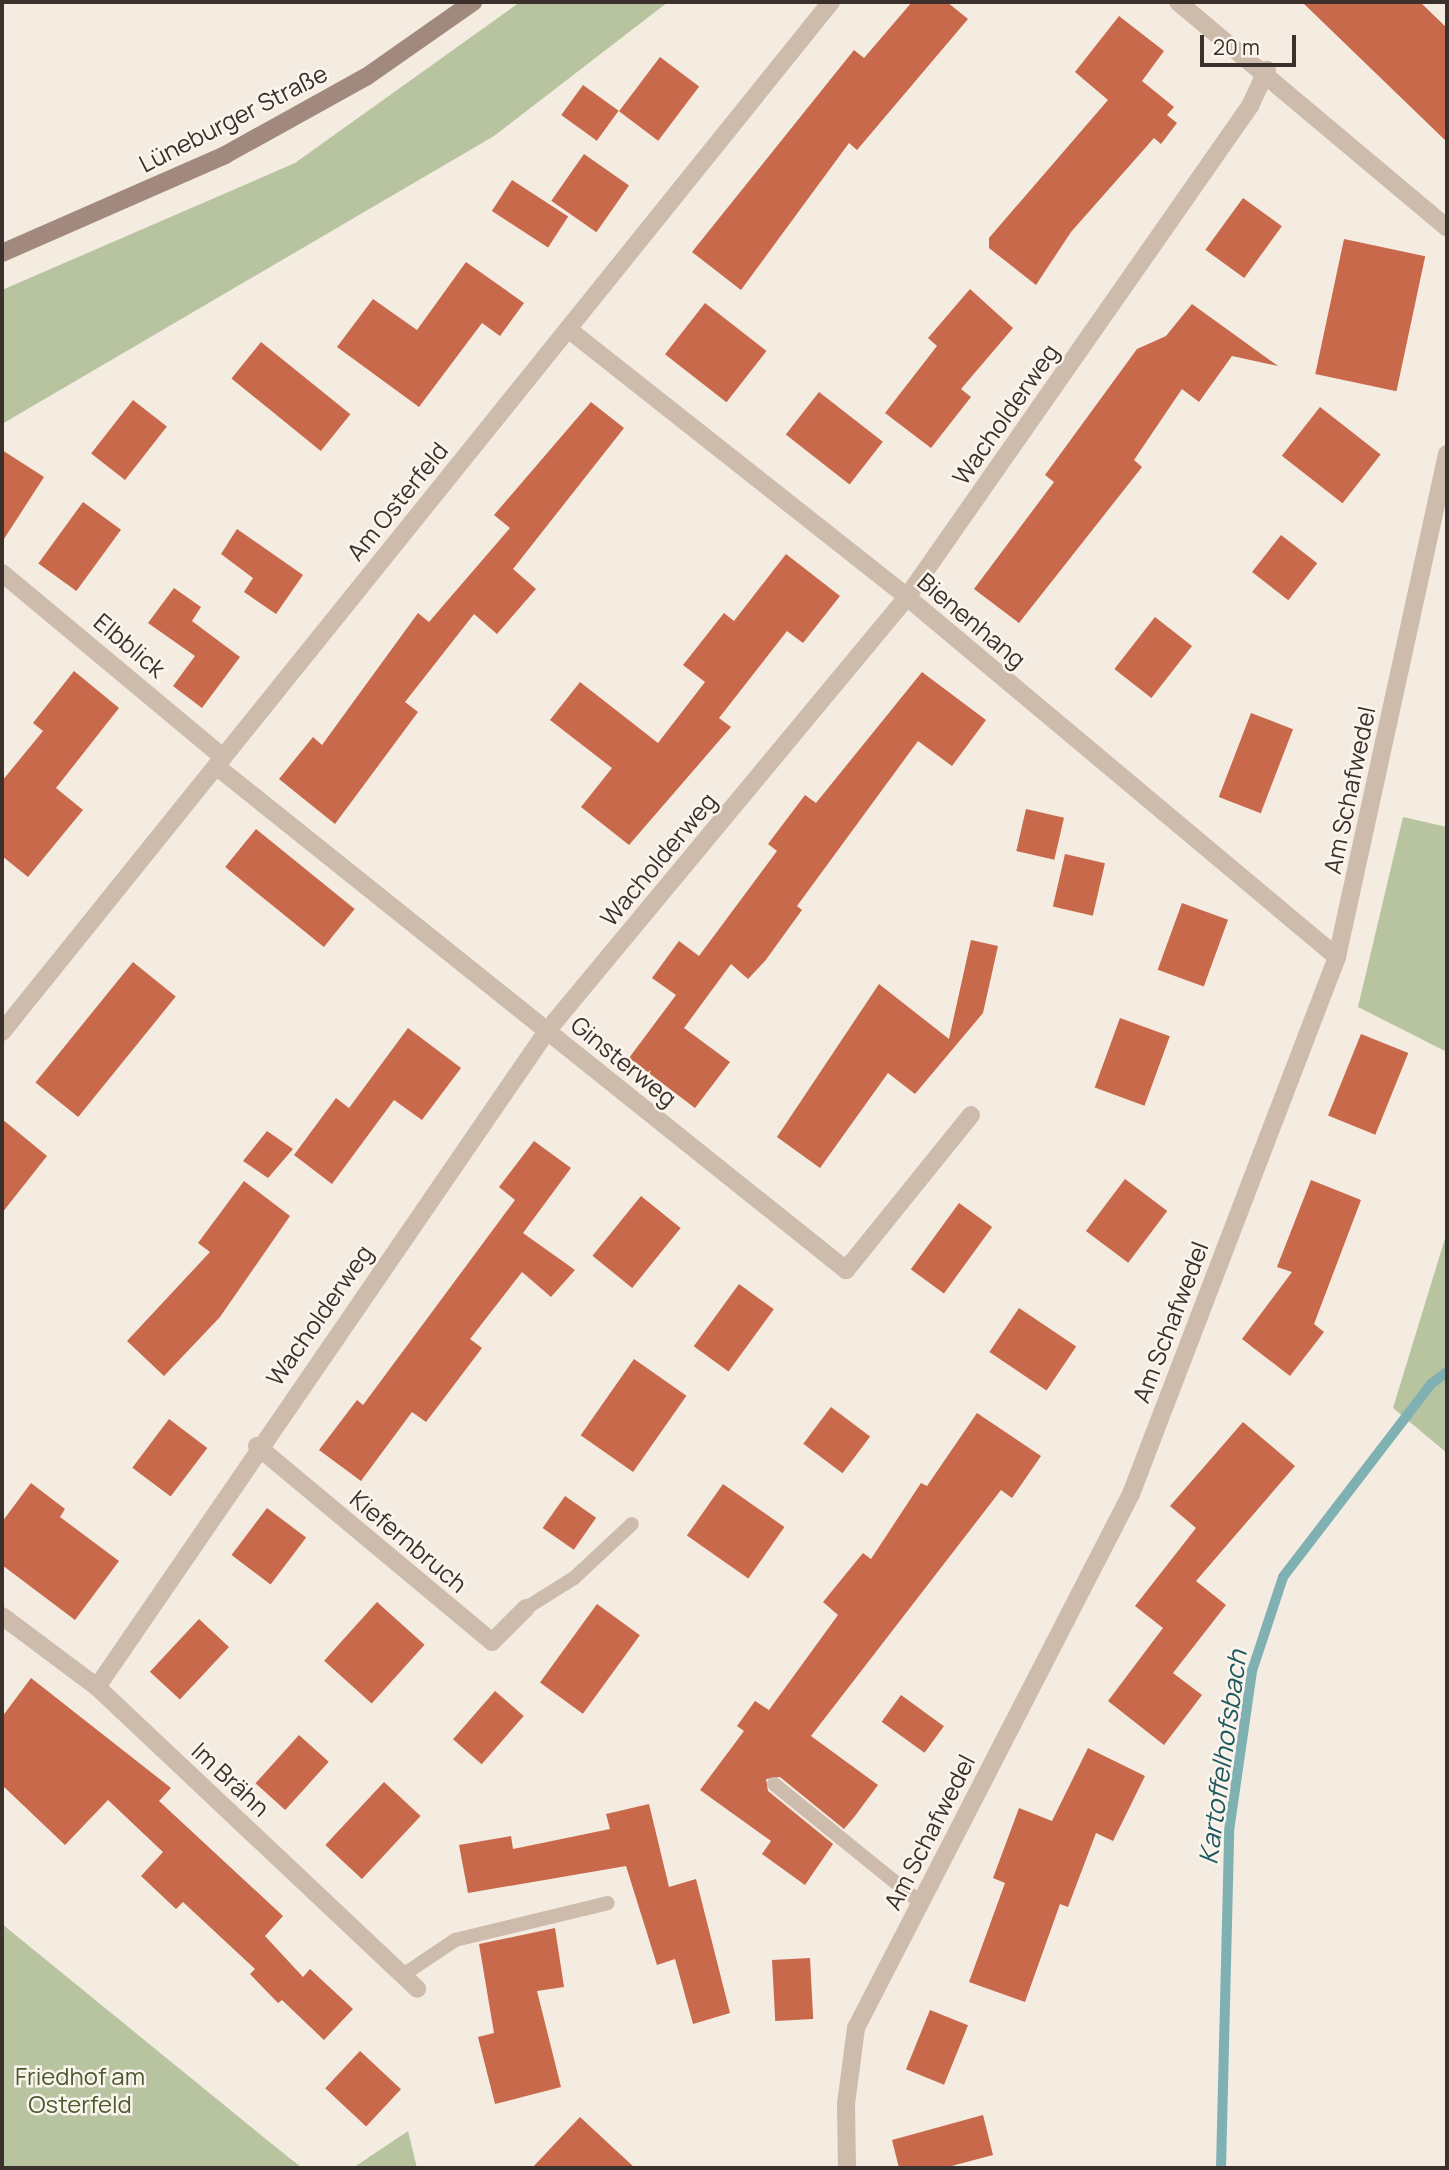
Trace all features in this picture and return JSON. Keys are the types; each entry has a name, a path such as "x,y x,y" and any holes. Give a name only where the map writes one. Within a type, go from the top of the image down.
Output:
{"main road":[{"name":"Lüneburger Straße","path":"2,253 225,155 366,77 473,2"}],"street":[{"name":"Am Osterfeld","path":"2,1032 831,2"},
{"path":"1178,2 1266,70 1447,228"},
{"name":"Wacholderweg","path":"97,1687 257,1446 547,1031 907,597 1250,106 1266,70"},
{"name":"Bienenhang","path":"568,329 907,597 1337,957"},
{"name":"Am Schafwedel","path":"847,2168 846,2104 856,2028 1130,1494 1337,957 1447,454"},
{"name":"Elbblick","path":"2,573 220,761"},
{"name":"Ginsterweg","path":"220,761 547,1031 846,1270 971,1115"},
{"name":"Kiefernbruch","path":"257,1446 492,1642 526,1608"},
{"name":"Im Brähn","path":"2,1616 97,1687 417,1989"}],"lane":[{"path":"526,1608 574,1577 632,1524"},
{"path":"774,1784 921,1903"},
{"path":"403,1975 455,1940 608,1903"}],"green space":[{"path":"520,2 668,2 494,136 2,424 2,290 295,163"},
{"path":"1403,817 1447,827 1447,1052 1358,1007"},
{"path":"1447,1232 1447,1453 1393,1408"},
{"name":"Friedhof am Osterfeld","path":"2,1924 267,2140 302,2168 2,2168"},
{"path":"408,2131 417,2168 353,2168"}],"building":[{"path":"912,2 947,2 968,19 857,150 849,143 741,290 692,252 854,50 864,58"},
{"path":"1302,2 1420,2 1447,28 1447,142"},
{"path":"1119,16 1164,51 1142,81 1174,107 1167,115 1177,123 1161,144 1154,138 1071,232 1036,285 989,248 989,238 1108,100 1075,72"},
{"path":"660,57 699,86 658,141 619,111"},
{"path":"583,85 619,111 597,141 561,115"},
{"path":"584,154 629,186 596,232 551,201"},
{"path":"512,180 568,216 548,248 492,211"},
{"path":"1243,198 1282,226 1244,278 1205,250"},
{"path":"1344,239 1425,256 1396,391 1315,374"},
{"path":"466,262 524,303 500,336 482,323 419,407 337,347 373,299 417,330"},
{"path":"970,289 1013,328 961,389 971,397 931,448 885,413 937,346 928,338"},
{"path":"705,303 766,351 726,402 665,354"},
{"path":"1192,304 1278,366 1232,356 1199,402 1182,389 1134,460 1142,467 1019,623 974,589 1054,482 1045,475 1137,349 1166,336"},
{"path":"261,342 350,414 321,451 231,379"},
{"path":"819,392 883,442 850,484 786,435"},
{"path":"133,400 167,426 125,480 91,454"},
{"path":"591,402 624,428 513,569 536,589 497,634 474,614 405,702 418,712 335,824 279,779 313,737 322,745 418,613 429,622 510,528 494,515"},
{"path":"1320,407 1381,454 1343,503 1282,456"},
{"path":"2,450 44,477 2,542"},
{"path":"83,502 121,530 76,591 38,563"},
{"path":"237,529 303,575 276,614 244,592 253,578 221,554"},
{"path":"1281,535 1317,563 1288,600 1252,572"},
{"path":"786,554 840,596 803,643 787,631 719,718 731,727 629,845 581,807 612,768 550,720 580,682 658,743 705,682 683,665 724,613 734,621"},
{"path":"174,588 201,607 192,621 240,657 202,708 173,686 195,656 148,623"},
{"path":"1155,617 1192,646 1151,698 1114,669"},
{"path":"74,671 119,708 56,788 83,810 28,877 2,856 2,781 43,731 33,723"},
{"path":"922,672 986,720 952,766 918,741 797,906 802,910 765,961 748,979 731,964 684,1028 730,1062 695,1108 629,1058 676,995 652,978 679,941 699,956 777,851 768,844 805,795 816,803"},
{"path":"1251,713 1293,729 1261,813 1219,797"},
{"path":"1026,809 1064,818 1054,860 1016,851"},
{"path":"256,829 355,909 324,947 225,867"},
{"path":"1065,854 1105,863 1093,916 1053,907"},
{"path":"1182,903 1228,920 1204,986 1158,970"},
{"path":"971,940 998,946 983,1013 915,1094 888,1073 820,1168 777,1137 879,984 949,1039"},
{"path":"133,962 176,997 78,1117 35,1082"},
{"path":"1120,1018 1170,1036 1144,1106 1095,1088"},
{"path":"408,1028 461,1068 422,1120 394,1100 332,1184 294,1155 336,1098 349,1108"},
{"path":"1361,1034 1408,1053 1375,1135 1328,1116"},
{"path":"2,1119 47,1156 2,1213"},
{"path":"267,1131 293,1149 268,1178 243,1161"},
{"path":"534,1141 571,1168 523,1233 575,1270 551,1297 522,1272 470,1339 482,1348 426,1422 412,1412 361,1481 319,1450 357,1400 363,1405 515,1200 499,1187"},
{"path":"1125,1179 1167,1211 1128,1263 1086,1231"},
{"path":"1311,1180 1361,1200 1314,1324 1324,1332 1290,1376 1242,1339 1292,1272 1277,1267"},
{"path":"244,1181 290,1216 220,1317 164,1376 127,1341 210,1252 198,1243"},
{"path":"641,1196 681,1228 632,1288 593,1256"},
{"path":"959,1203 992,1227 944,1293 911,1269"},
{"path":"739,1284 774,1309 729,1372 694,1346"},
{"path":"1019,1308 1076,1347 1047,1391 989,1352"},
{"path":"634,1359 686,1396 633,1472 581,1435"},
{"path":"831,1407 870,1436 842,1473 803,1444"},
{"path":"977,1413 1041,1456 1012,1498 1001,1490 811,1736 878,1785 844,1829 780,1777 766,1779 768,1791 833,1844 805,1885 762,1854 771,1841 700,1790 744,1731 737,1726 755,1701 769,1710 838,1615 823,1602 863,1553 871,1559 921,1483 927,1486"},
{"path":"169,1419 207,1448 171,1497 132,1468"},
{"path":"1243,1422 1295,1466 1196,1581 1226,1605 1173,1673 1202,1695 1164,1745 1108,1701 1163,1628 1135,1606 1196,1528 1170,1506"},
{"path":"31,1483 65,1509 60,1517 119,1561 75,1620 2,1565 2,1522"},
{"path":"723,1484 784,1527 748,1579 687,1536"},
{"path":"565,1496 596,1518 574,1550 543,1528"},
{"path":"267,1508 306,1537 271,1585 231,1555"},
{"path":"377,1602 425,1645 372,1704 324,1661"},
{"path":"597,1604 640,1635 583,1714 540,1682"},
{"path":"199,1619 229,1647 180,1700 150,1672"},
{"path":"31,1678 171,1788 159,1801 283,1916 265,1936 303,1977 310,1969 353,2009 324,2040 282,2000 278,2003 250,1974 255,1969 183,1902 176,1909 141,1876 163,1852 108,1800 65,1845 2,1785 2,1717"},
{"path":"495,1691 524,1716 482,1764 453,1739"},
{"path":"901,1695 944,1726 924,1753 882,1722"},
{"path":"299,1735 329,1762 285,1810 256,1783"},
{"path":"1088,1748 1145,1776 1113,1841 1096,1833 1068,1907 1060,1904 1025,2002 969,1982 1005,1883 993,1878 1019,1808 1052,1821"},
{"path":"384,1782 421,1816 362,1879 325,1845"},
{"path":"649,1804 669,1887 696,1879 730,2013 693,2024 675,1959 657,1965 626,1866 468,1893 459,1845 511,1836 513,1849 610,1829 606,1814"},
{"path":"555,1928 564,1987 537,1991 561,2087 495,2104 478,2037 494,2033 479,1944"},
{"path":"810,1958 813,2019 775,2021 772,1960"},
{"path":"930,2010 968,2025 944,2085 906,2069"},
{"path":"360,2051 401,2089 366,2126 325,2088"},
{"path":"983,2115 993,2155 944,2168 899,2168 892,2140"},
{"path":"580,2117 635,2168 532,2168"}],"waterway":[{"name":"Kartoffelhofsbach","path":"1221,2168 1229,1831 1252,1671 1283,1577 1431,1384 1447,1372"}]}
